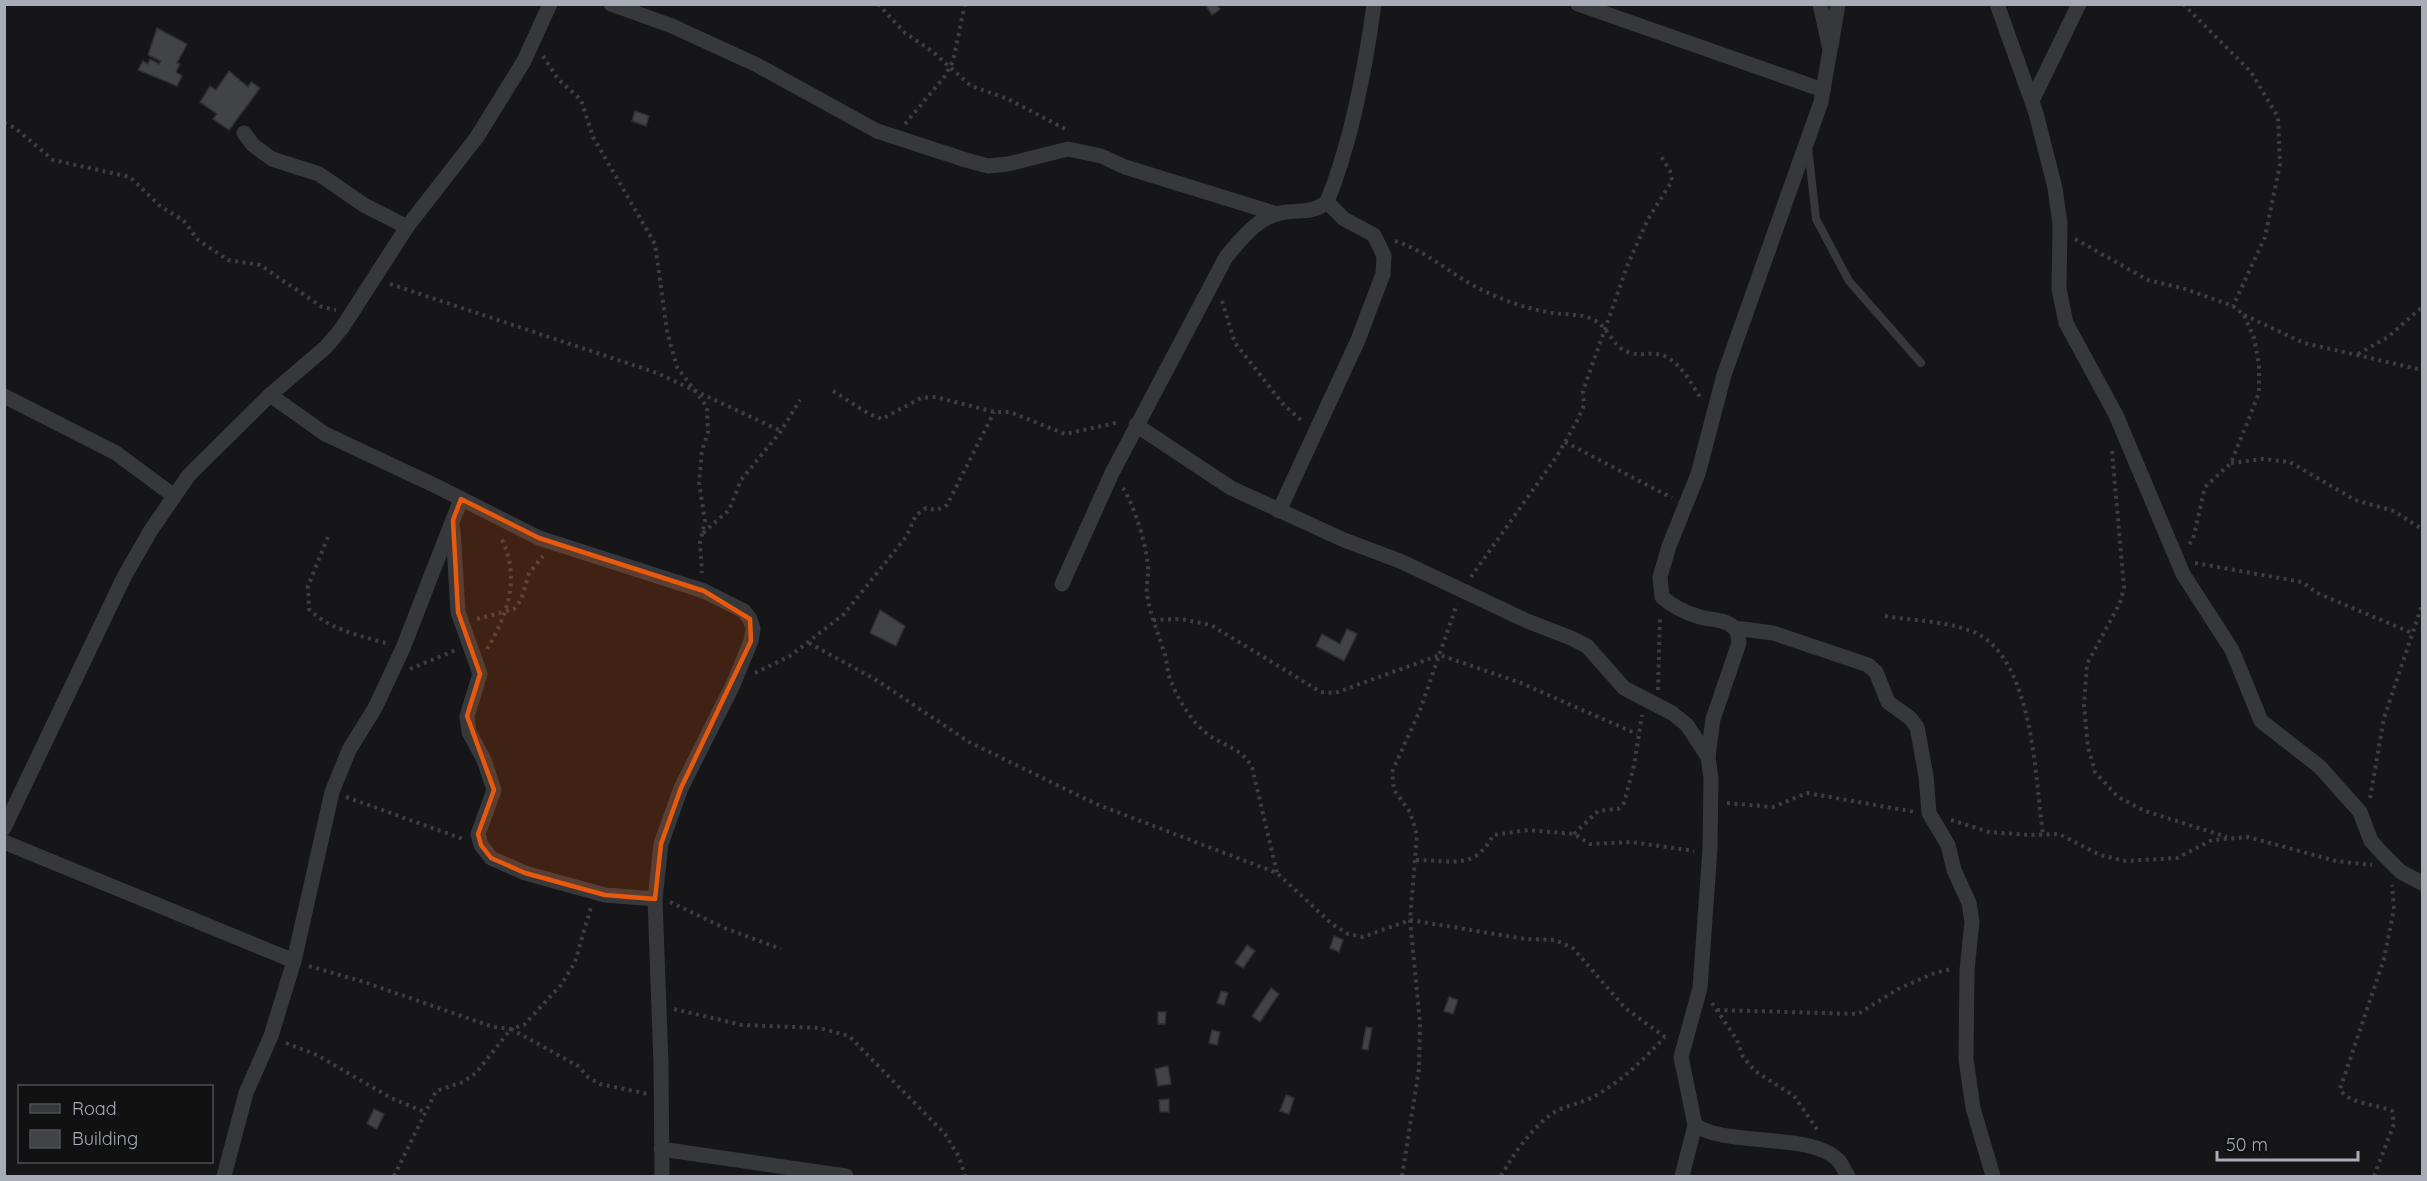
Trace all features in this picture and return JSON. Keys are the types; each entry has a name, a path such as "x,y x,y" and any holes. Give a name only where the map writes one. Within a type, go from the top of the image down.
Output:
{"street":[{"path":"4,828 124,577 174,496 189,475 270,396 326,348 354,311 408,227 477,137 524,61 550,4"},
{"path":"611,4 672,26 757,65 846,114 895,136 988,166 1008,164 1068,148 1095,154 1164,180 1277,214 1305,212 1320,208 1327,202 1351,126 1366,60 1374,4"},
{"path":"1578,4 1610,9 1823,90"},
{"path":"1820,4 1830,50"},
{"path":"1838,4 1823,90 1808,140 1724,375 1698,474 1660,577 1662,597 1672,606 1700,617 1728,623 1735,628 1773,633 1868,665 1876,672 1888,702 1910,718 1917,728 1926,776 1929,813 1948,845 1953,870 1969,903 1972,922 1967,970 1965,1059 1973,1108 1993,1176"},
{"path":"1997,4 2032,101 2055,188 2060,224 2059,289 2066,323 2116,416 2178,560 2206,612 2232,650 2261,721 2320,767 2351,800 2366,822 2372,841 2390,864 2422,883"},
{"path":"2032,101 2079,4"},
{"path":"244,133 253,145 272,159 319,174 364,205 408,227"},
{"path":"1279,511 1358,340 1383,274 1384,256 1374,235 1344,219 1327,202"},
{"path":"1062,584 1137,423 1227,257 1249,230 1277,214"},
{"path":"4,396 116,453 174,496"},
{"path":"270,396 325,434 539,538 704,591 744,611 753,629 751,641 733,685 681,788 661,844 655,899 662,1176"},
{"path":"1137,423 1231,488 1279,511 1400,561 1461,591 1587,646 1624,688 1672,713 1687,725 1708,757"},
{"path":"224,1176 246,1093 271,1036 294,961 332,792 349,750 375,708 403,648 460,499"},
{"path":"453,520 458,612 477,665 478,684 467,716 469,732 484,760 494,790 478,834 481,845 491,858 525,873 605,895 655,899"},
{"path":"1682,1176 1695,1125 1681,1057 1700,988 1710,849 1711,805 1708,757 1713,719 1739,643 1735,628"},
{"path":"4,842 294,961"},
{"path":"1695,1125 1704,1132 1759,1138 1816,1149 1838,1160 1848,1176"},
{"path":"661,1149 846,1176"}],"lane":[{"path":"1808,140 1816,219 1850,281 1921,363"}],"path":[{"path":"878,4 905,33 932,51 970,86 1008,99 1078,135 1090,144 1095,154"},
{"path":"895,136 950,68 956,52 965,4"},
{"path":"2183,4 2251,72 2278,117 2280,164 2265,237 2233,306"},
{"path":"532,41 558,79 579,96 593,137 655,244 668,331 677,367 707,407 708,433 702,450 699,483 705,521 700,563 704,591"},
{"path":"4,123 15,128 53,160 130,177 160,206 184,221 198,240 228,260 260,265 322,307 354,311"},
{"path":"1402,1176 1419,1069 1420,1023 1410,920 1417,835 1410,812 1394,790 1392,772 1420,710 1461,591 1500,540 1578,419 1584,405 1583,391 1607,329 1628,264 1648,219 1672,182 1670,171 1659,153"},
{"path":"2060,224 2079,243 2148,280 2186,289 2233,306 2244,315 2304,343 2422,370"},
{"path":"1374,235 1409,245 1482,290 1512,303 1546,312 1592,318 1607,329 1618,346 1626,352 1667,356 1679,367 1713,418"},
{"path":"1216,277 1236,343 1283,404 1315,432"},
{"path":"375,279 657,373 781,432"},
{"path":"2358,354 2388,337 2422,307"},
{"path":"2244,315 2254,338 2259,366 2259,393 2231,463 2205,487 2193,539 2178,560 2302,582 2317,593 2412,633"},
{"path":"833,392 869,414 882,418 921,398 936,397 994,412 1010,412 1065,434 1100,425 1137,423"},
{"path":"702,533 729,510 741,480 781,432 800,400"},
{"path":"733,685 790,657 844,614 867,590 906,537 916,515 926,508 937,510 947,505 994,412"},
{"path":"1565,442 1686,506"},
{"path":"2111,448 2124,587 2121,603 2087,664 2084,705 2088,747 2095,772 2118,797 2145,811 2228,837"},
{"path":"2231,463 2264,459 2290,462 2355,500 2394,511 2422,529"},
{"path":"1112,473 1125,492 1135,514 1149,570 1146,590 1169,677 1179,699 1204,731 1223,744 1244,752 1252,766 1277,873"},
{"path":"477,665 507,612 512,575 506,548 488,514"},
{"path":"328,537 308,586 309,609 317,618 345,630 403,648"},
{"path":"389,678 458,648 476,620 488,614 514,609 521,600 529,573 554,543"},
{"path":"1574,834 1598,812 1618,809 1624,803 1634,766 1637,735 1652,703 1662,597"},
{"path":"2366,822 2384,718 2422,605"},
{"path":"1885,616 1958,627 1977,633 2003,655 2017,686 2032,732 2035,781 2043,835"},
{"path":"1153,620 1181,620 1211,625 1321,692 1342,691 1440,655 1521,683 1637,735"},
{"path":"809,643 878,681 969,742 1096,804 1277,873 1332,924 1348,934 1363,937 1410,920 1525,939 1555,940 1573,948 1625,1008 1665,1037"},
{"path":"332,792 481,845"},
{"path":"1711,805 1731,803 1773,807 1807,792 1929,813 1989,832 2059,834 2100,855 2126,861 2177,858 2212,840 2248,837 2336,861 2390,864 2394,909 2384,959 2340,1089 2342,1094 2352,1099 2392,1111 2394,1124 2374,1176"},
{"path":"1416,860 1468,861 1478,857 1493,835 1528,830 1574,834 1590,844 1631,842 1691,851 1710,849"},
{"path":"394,1176 436,1091 463,1082 476,1073 511,1029 524,1025 561,985 575,962 590,908 605,895"},
{"path":"655,899 674,902 723,927 781,949"},
{"path":"294,961 333,975 364,982 493,1027 511,1029 578,1066 588,1077 600,1084 661,1096"},
{"path":"1717,1010 1858,1014 1865,1012 1877,1001 1899,989 1932,974 1948,969 1967,970"},
{"path":"1700,988 1737,1040 1743,1057 1755,1071 1794,1096 1838,1160"},
{"path":"658,1006 742,1024 820,1028 849,1036 945,1134 959,1157 965,1176"},
{"path":"1501,1176 1521,1142 1552,1113 1592,1097 1616,1082 1638,1065 1672,1032"},
{"path":"271,1036 317,1055 391,1098 424,1112"}],"highlighted area":[{"path":"461,499 539,538 704,591 750,619 751,641 681,788 661,844 655,899 605,895 525,873 491,858 481,845 478,834 494,790 467,716 480,674 458,612 453,520"}],"building":[{"path":"1205,4 1216,4 1220,9 1212,15"},
{"path":"157,28 187,44 177,63 180,64 176,72 182,76 177,86 138,70 143,61 148,64 150,59 159,64 161,61 148,55"},
{"path":"229,71 248,87 251,82 260,88 229,130 213,119 217,114 200,102 210,86 216,90"},
{"path":"635,111 649,116 646,126 632,121"},
{"path":"880,610 905,626 896,646 870,633"},
{"path":"1347,629 1357,634 1344,661 1316,646 1322,634 1340,644"},
{"path":"1334,936 1343,940 1339,952 1330,948"},
{"path":"1247,945 1255,951 1243,968 1235,963"},
{"path":"1271,988 1279,994 1260,1022 1252,1016"},
{"path":"1221,991 1228,993 1224,1005 1217,1003"},
{"path":"1449,997 1458,1000 1453,1014 1444,1011"},
{"path":"1158,1012 1166,1012 1165,1024 1158,1024"},
{"path":"1366,1027 1372,1028 1368,1050 1362,1049"},
{"path":"1212,1030 1220,1032 1217,1045 1209,1043"},
{"path":"1168,1066 1171,1084 1158,1086 1155,1069"},
{"path":"1286,1095 1294,1098 1289,1114 1280,1111"},
{"path":"1169,1099 1169,1112 1160,1112 1159,1100"},
{"path":"374,1109 384,1114 377,1129 367,1124"}]}
